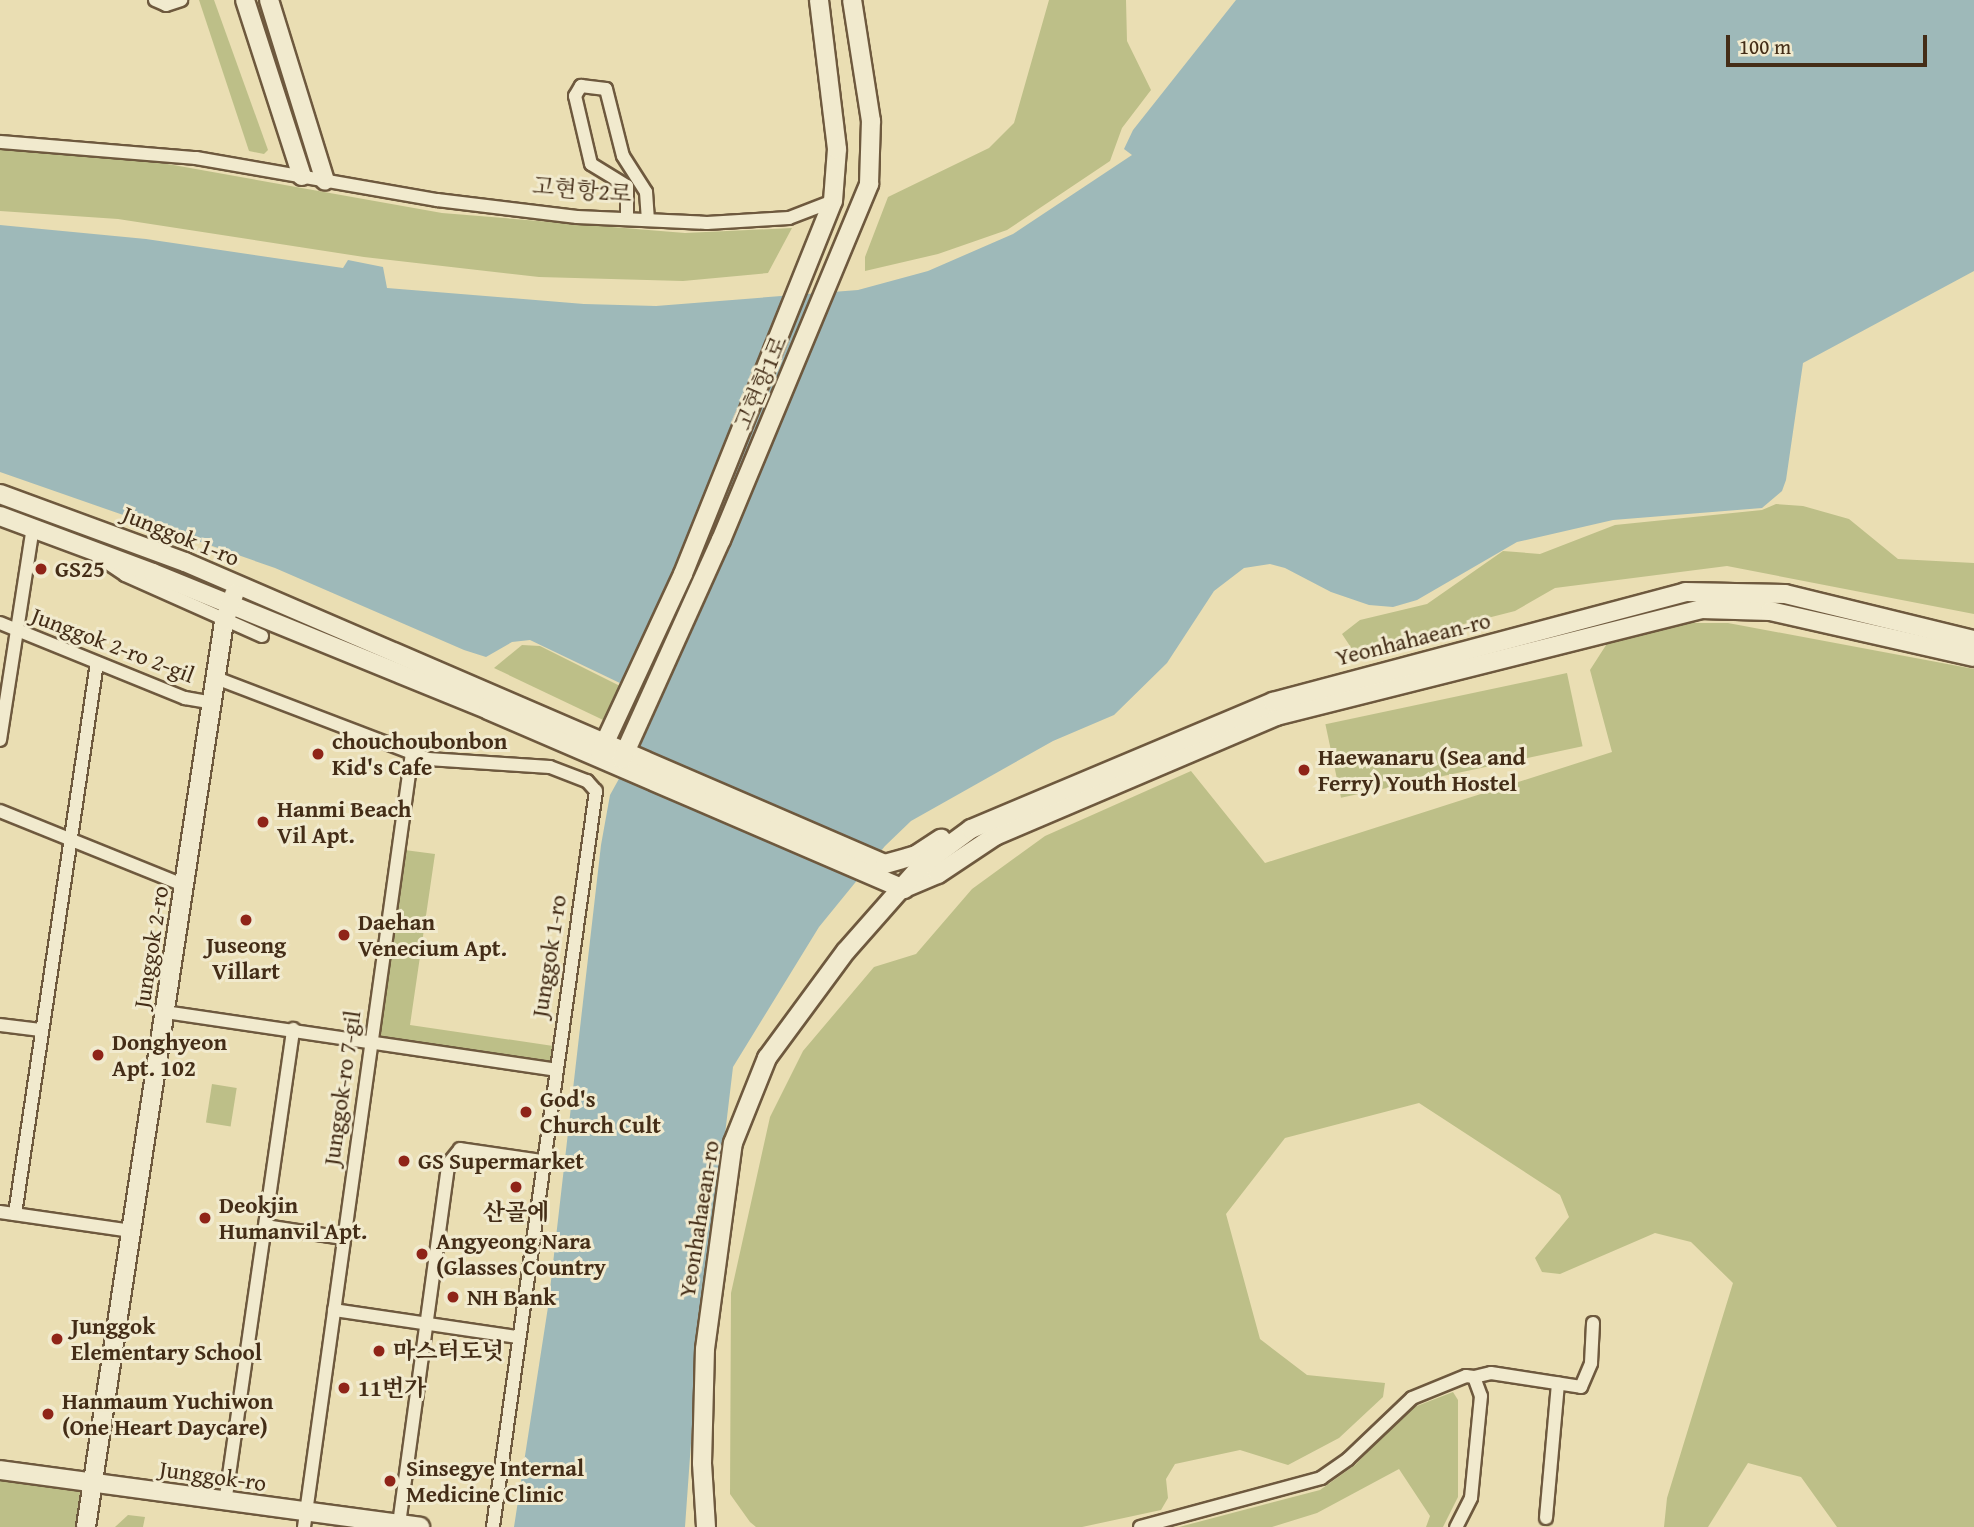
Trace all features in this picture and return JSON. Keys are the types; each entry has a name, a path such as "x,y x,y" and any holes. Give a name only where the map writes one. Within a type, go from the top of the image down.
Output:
{"street":[{"path":"155,0 166,5 181,0"},
{"path":"245,0 302,176"},
{"path":"268,0 325,181"},
{"name":"고현항1로","path":"601,752 683,574 833,201 836,149 818,0"},
{"name":"고현항1로","path":"622,759 838,262 869,184 871,121 852,0"},
{"path":"627,219 627,186 592,164 575,96 581,86 606,89 623,156 646,192 648,220"},
{"name":"고현항2로","path":"0,142 135,151 437,200 627,219 707,223 789,218 833,201"},
{"name":"Junggok 1-ro","path":"0,494 238,585 414,671"},
{"name":"Junggok 1-ro","path":"0,516 89,549 227,613 414,671"},
{"path":"0,740 1,719 33,528"},
{"name":"Junggok 2-ro","path":"86,1527 216,678 227,613 238,585"},
{"name":"Yeonhahaean-ro","path":"706,1527 702,1463 705,1349 733,1143 767,1058 846,951 904,889 921,866 971,830 1157,747 1273,702 1685,592 1786,594 1974,640"},
{"name":"Yeonhahaean-ro","path":"904,889 938,874 995,836 1276,716 1701,610 1770,611 1974,657"},
{"path":"227,613 262,636"},
{"name":"Junggok 2-ro 2-gil","path":"0,623 185,698 212,703"},
{"path":"15,1214 97,663"},
{"path":"414,671 601,752 889,865 940,839 971,830"},
{"name":"Junggok 1-ro","path":"216,678 428,759 550,767 587,781 596,792 517,1337 493,1527"},
{"name":"Junggok-ro 7-gil","path":"305,1520 369,1041 412,753"},
{"path":"622,759 904,889"},
{"path":"0,811 71,842 186,886"},
{"path":"165,1012 557,1070"},
{"path":"0,1025 41,1030"},
{"path":"225,1503 293,1029"},
{"path":"400,1524 448,1164 460,1149 542,1161"},
{"path":"0,1212 132,1231"},
{"path":"265,1226 343,1238"},
{"path":"334,1311 517,1337"},
{"path":"1140,1527 1321,1478 1412,1398 1465,1376 1491,1373 1581,1387 1591,1363 1593,1323"},
{"path":"1456,1527 1473,1489 1481,1396 1474,1377"},
{"path":"1546,1518 1558,1384"},
{"name":"Junggok-ro","path":"0,1470 225,1503 305,1520 420,1527"}],"green space":[{"path":"199,0 214,0 268,150 264,154 249,151"},
{"path":"1049,0 1126,0 1127,41 1151,90 1122,128 1110,161 1007,230 938,254 865,271 865,257 888,197 989,148 1014,123"},
{"path":"0,150 65,151 162,163 442,213 685,233 792,228 768,273 683,281 539,277 364,257 118,219 0,211"},
{"path":"1776,504 1803,506 1849,519 1898,559 1974,563 1974,614 1727,566 1555,588 1515,611 1354,652 1342,634 1360,620 1427,604 1503,551 1540,554 1615,525 1762,510"},
{"path":"1683,623 1728,623 1974,669 1974,1527 1837,1527 1801,1477 1748,1463 1708,1527 1664,1527 1667,1498 1733,1283 1691,1242 1655,1233 1560,1274 1542,1272 1535,1258 1569,1217 1560,1195 1419,1103 1285,1138 1226,1214 1260,1339 1307,1375 1385,1383 1383,1397 1339,1438 1288,1465 1240,1450 1175,1464 1166,1479 1168,1498 1161,1510 1082,1527 756,1527 750,1522 730,1494 731,1293 770,1117 803,1051 874,967 916,954 972,889 1045,836 1191,771 1265,863 1612,752 1590,670 1608,642"},
{"path":"522,645 540,646 646,699 649,720 639,737 494,668"},
{"path":"1567,673 1583,746 1341,798 1325,724"},
{"path":"397,849 435,854 410,1025 560,1047 557,1070 369,1041"},
{"path":"212,1084 237,1088 231,1126 206,1123"},
{"path":"1453,1392 1458,1400 1458,1497 1443,1527 1426,1527 1430,1516 1399,1469 1317,1513 1272,1527 1179,1527 1320,1490 1355,1465 1409,1409"},
{"path":"0,1470 91,1484 86,1527 0,1527"},
{"path":"128,1515 145,1517 143,1527 115,1527"}],"water":[{"path":"1236,0 1974,0 1974,271 1803,363 1786,480 1782,491 1762,508 1613,520 1517,542 1417,600 1393,607 1369,605 1331,592 1285,568 1270,564 1244,568 1214,591 1167,663 1114,715 1053,741 911,821 885,846 819,927 733,1067 695,1387 685,1527 514,1527 548,1307 601,845 610,795 651,721 647,696 530,640 512,642 486,657 464,650 275,568 0,472 0,225 146,239 343,268 348,260 383,267 387,288 584,304 656,306 858,290 928,271 1013,234 1132,155 1124,149 1133,130"}],"place":[{"name":"GS25","path":"41,569"},
{"name":"chouchoubonbon Kid's Cafe","path":"318,754"},
{"name":"Haewanaru (Sea and Ferry) Youth Hostel","path":"1304,770"},
{"name":"Hanmi Beach Vil Apt.","path":"263,822"},
{"name":"Juseong Villart","path":"246,920"},
{"name":"Daehan Venecium Apt.","path":"344,935"},
{"name":"Donghyeon Apt. 102","path":"98,1055"},
{"name":"God's Church Cult","path":"526,1112"},
{"name":"GS Supermarket","path":"404,1161"},
{"name":"산골에","path":"516,1187"},
{"name":"Deokjin Humanvil Apt.","path":"205,1218"},
{"name":"Angyeong Nara (Glasses Country","path":"422,1254"},
{"name":"NH Bank","path":"453,1297"},
{"name":"Junggok Elementary School","path":"57,1339"},
{"name":"마스터도넛","path":"379,1351"},
{"name":"11번가","path":"344,1388"},
{"name":"Hanmaum Yuchiwon (One Heart Daycare)","path":"48,1414"},
{"name":"Sinsegye Internal Medicine Clinic","path":"390,1481"}]}
